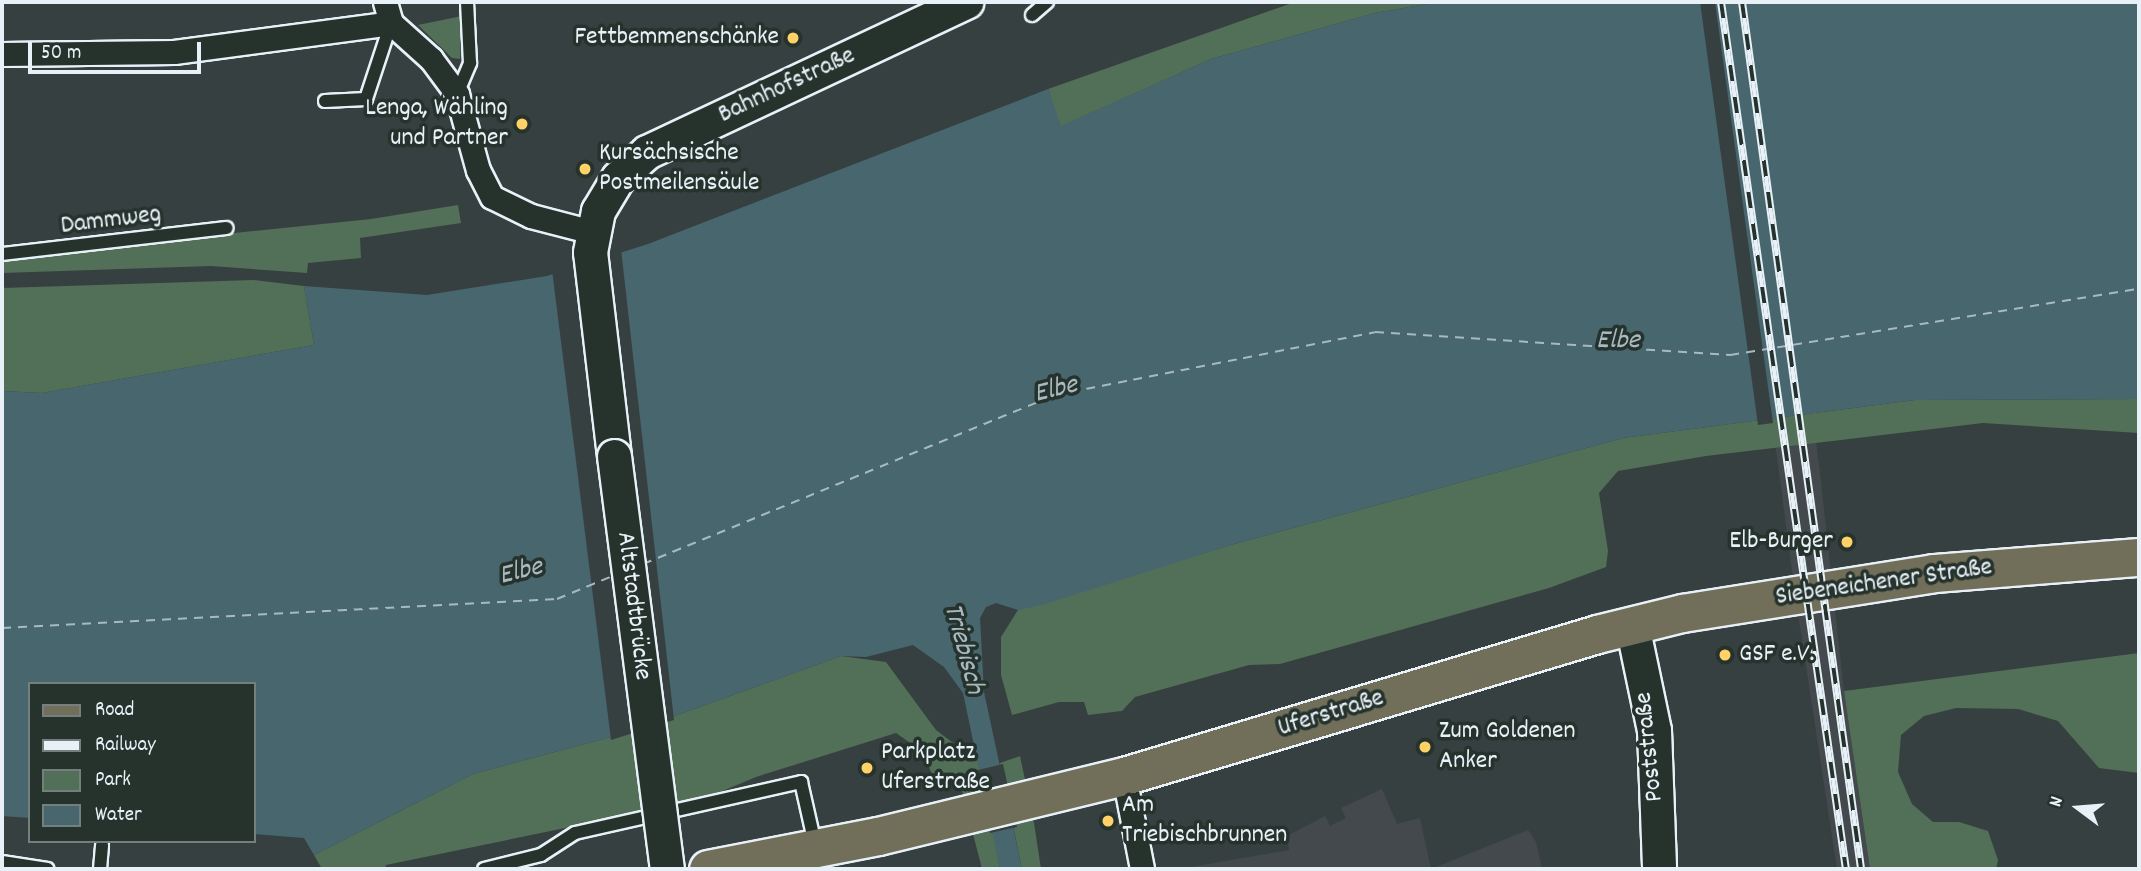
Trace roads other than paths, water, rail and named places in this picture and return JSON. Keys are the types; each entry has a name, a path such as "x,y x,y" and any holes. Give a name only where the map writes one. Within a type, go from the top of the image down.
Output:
{"main road":[{"name":"Bahnhofstraße","path":"598,344 591,242 608,191 647,152 967,2"},
{"name":"Altstadtbrücke","path":"598,344 667,869"},
{"name":"Siebeneichener Straße","path":"1632,625 1920,575 2139,557"},
{"name":"Uferstraße","path":"708,869 818,859 971,813 1124,776 1632,625"},
{"name":"Poststraße","path":"1632,625 1654,730 1659,869"}],"street":[{"path":"2,54 173,52 388,12 457,94 478,170 492,197 591,242"},
{"path":"1124,776 1142,869"}],"lane":[{"path":"1032,15 1047,2"},
{"path":"457,94 470,63 467,7"},
{"path":"325,101 366,99 388,12"},
{"name":"Dammweg","path":"2,254 226,228"},
{"path":"484,869 541,855 575,833 801,782 818,859"},
{"path":"100,869 102,845"},
{"path":"2,862 47,869"}],"water":[{"path":"1438,2 2139,4 2139,399 1915,400 1623,438 1234,544 1042,605 1018,610 996,603 986,607 980,618 984,692 1022,869 1000,869 963,693 944,667 913,645 866,657 841,656 633,731 473,774 314,855 304,838 256,834 256,682 28,682 28,818 2,816 2,391 42,393 314,345 304,286 427,295 547,276 648,244 1048,89 1061,126 1211,59 1375,13"}],"railway":[{"path":"1721,2 1846,869"},
{"path":"1742,2 1861,869"}],"place":[{"name":"Fettbemmenschänke","path":"793,38"},
{"name":"Lenga, Wähling und Partner","path":"522,124"},
{"name":"Kursächsische Postmeilensäule","path":"585,169"},
{"name":"Elb-Burger","path":"1847,542"},
{"name":"GSF e.V.","path":"1725,655"},
{"name":"Zum Goldenen Anker","path":"1425,747"},
{"name":"Parkplatz Uferstraße","path":"867,768"},
{"name":"Am Triebischbrunnen","path":"1108,821"}],"water label":[{"name":"Elbe","path":"1618,342"},
{"name":"Elbe","path":"1056,391"},
{"name":"Elbe","path":"521,573"},
{"name":"Triebisch","path":"962,649"}]}
